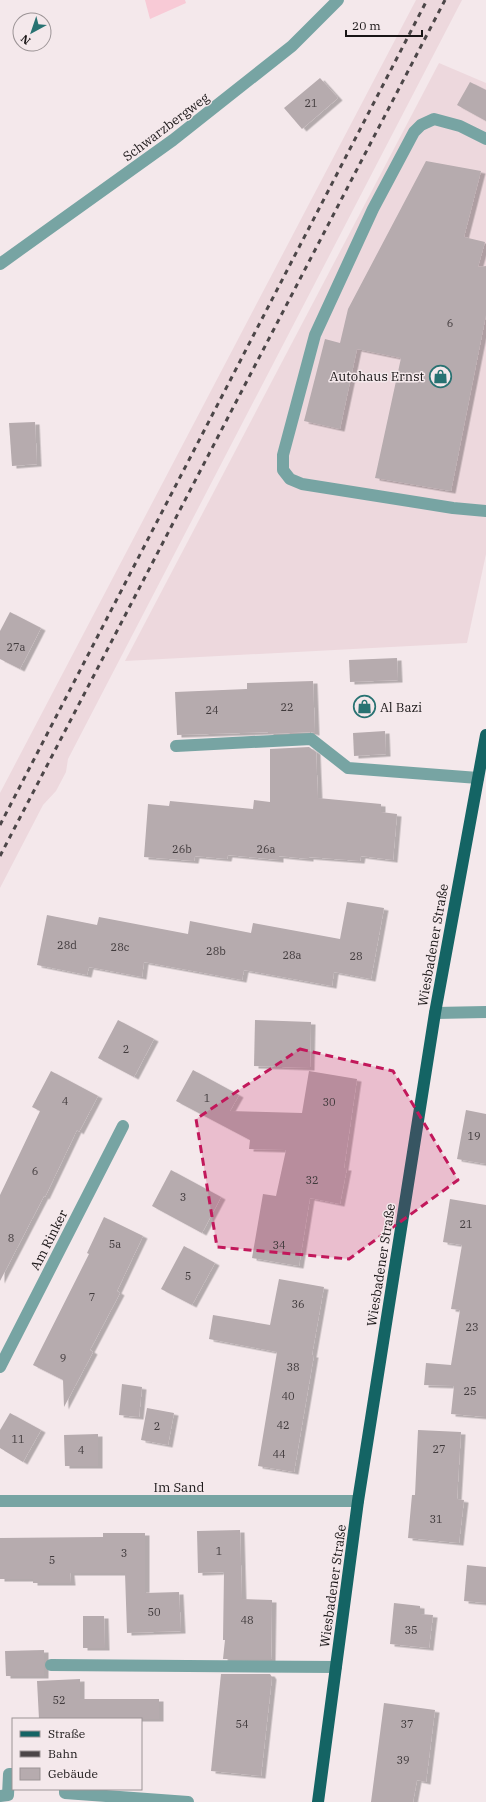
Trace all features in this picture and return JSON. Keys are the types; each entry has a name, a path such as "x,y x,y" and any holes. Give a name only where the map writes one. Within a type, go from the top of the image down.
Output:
{"main road":[{"name":"Wiesbadener Straße","path":"318,1802 358,1501 435,1013 486,735"}],"street":[{"name":"Schwarzbergweg","path":"0,264 173,140 292,46 338,0"},
{"path":"486,139 460,126 434,119 421,125 414,132 373,209 315,335 283,455 283,470 290,479 302,484 453,508 486,511"},
{"path":"176,746 310,739 348,768 478,778"},
{"path":"435,1013 486,1012"},
{"name":"Am Rinker","path":"0,1367 123,1126"},
{"name":"Im Sand","path":"0,1501 358,1501"},
{"path":"51,1665 336,1667"},
{"path":"0,1796 8,1795 9,1774 12,1774"},
{"path":"65,1790 65,1793 188,1802"}],"highlighted area":[{"path":"300,1049 393,1071 458,1180 349,1259 217,1247 196,1119"}],"shaded area":[{"path":"145,0 185,0 186,3 150,19"},
{"path":"416,0 462,0 68,759 66,772 56,791 43,805 0,888 0,793"},
{"path":"439,63 486,83 486,554 467,643 125,661"}],"building":[{"path":"320,78 338,98 302,129 284,108"},
{"path":"470,82 486,90 486,121 457,105"},
{"path":"426,161 481,171 464,237 485,242 478,267 486,266 486,315 451,491 375,478 401,358 357,349 340,429 304,421 325,339 340,343 348,309"},
{"path":"35,422 37,464 12,466 9,423"},
{"path":"10,612 41,628 20,669 0,659 0,631"},
{"path":"397,658 398,680 350,682 349,660"},
{"path":"313,681 315,733 269,734 269,732 177,735 175,692 247,689 247,683"},
{"path":"385,731 386,754 354,756 353,733"},
{"path":"309,747 316,752 318,798 381,804 381,812 397,814 393,860 361,856 360,861 279,856 279,860 228,855 227,859 195,856 194,861 144,857 148,804 169,806 170,801 253,809 254,800 270,802 270,749"},
{"path":"347,902 384,908 371,979 334,972 332,986 244,970 242,980 144,962 142,977 89,967 87,975 37,965 47,915 97,925 99,917 188,934 190,921 251,933 253,923 340,939"},
{"path":"118,1020 154,1039 134,1077 98,1058"},
{"path":"255,1020 311,1022 310,1068 254,1066"},
{"path":"193,1070 239,1095 230,1111 302,1113 309,1071 357,1079 344,1168 347,1168 340,1204 310,1198 299,1266 252,1258 263,1194 276,1196 286,1150 249,1149 250,1140 176,1101"},
{"path":"51,1071 98,1096 79,1132 77,1130 45,1197 44,1196 0,1281 0,1195 40,1111 32,1107"},
{"path":"466,1110 486,1114 486,1164 457,1159"},
{"path":"171,1170 221,1197 202,1233 152,1206"},
{"path":"450,1199 486,1205 486,1417 451,1414 454,1386 424,1385 426,1363 451,1365 460,1310 451,1309 462,1245 443,1242"},
{"path":"104,1217 143,1236 117,1291 120,1293 90,1350 93,1352 64,1407 63,1380 33,1365 89,1254 87,1253"},
{"path":"184,1246 215,1263 192,1305 161,1289"},
{"path":"279,1279 324,1287 294,1472 258,1466 277,1352 209,1339 213,1315 270,1325"},
{"path":"122,1384 142,1387 139,1417 119,1415"},
{"path":"147,1408 174,1413 168,1445 141,1440"},
{"path":"10,1413 41,1430 23,1462 0,1448 0,1430"},
{"path":"418,1430 461,1432 457,1499 464,1500 459,1543 408,1538 412,1495 415,1495"},
{"path":"98,1434 98,1466 65,1466 64,1435"},
{"path":"240,1530 242,1599 272,1600 271,1659 223,1659 225,1640 223,1640 224,1572 198,1573 197,1531"},
{"path":"103,1533 145,1533 145,1593 179,1592 181,1631 127,1633 125,1573 70,1573 71,1583 33,1583 33,1579 0,1579 0,1538 103,1537"},
{"path":"467,1565 486,1567 486,1603 464,1601"},
{"path":"394,1603 420,1606 420,1614 433,1615 429,1648 390,1644"},
{"path":"83,1616 104,1616 105,1648 83,1648"},
{"path":"44,1650 44,1676 6,1676 5,1651"},
{"path":"221,1674 270,1674 272,1677 261,1776 211,1771"},
{"path":"80,1679 80,1699 159,1699 159,1719 39,1718 37,1681"},
{"path":"384,1703 435,1710 426,1782 417,1780 413,1802 371,1802"}],"railway":[{"path":"0,825 427,0"},
{"path":"0,856 445,0"}],"place":[{"name":"Autohaus Ernst","path":"440,376"},
{"name":"Al Bazi","path":"364,707"}]}
